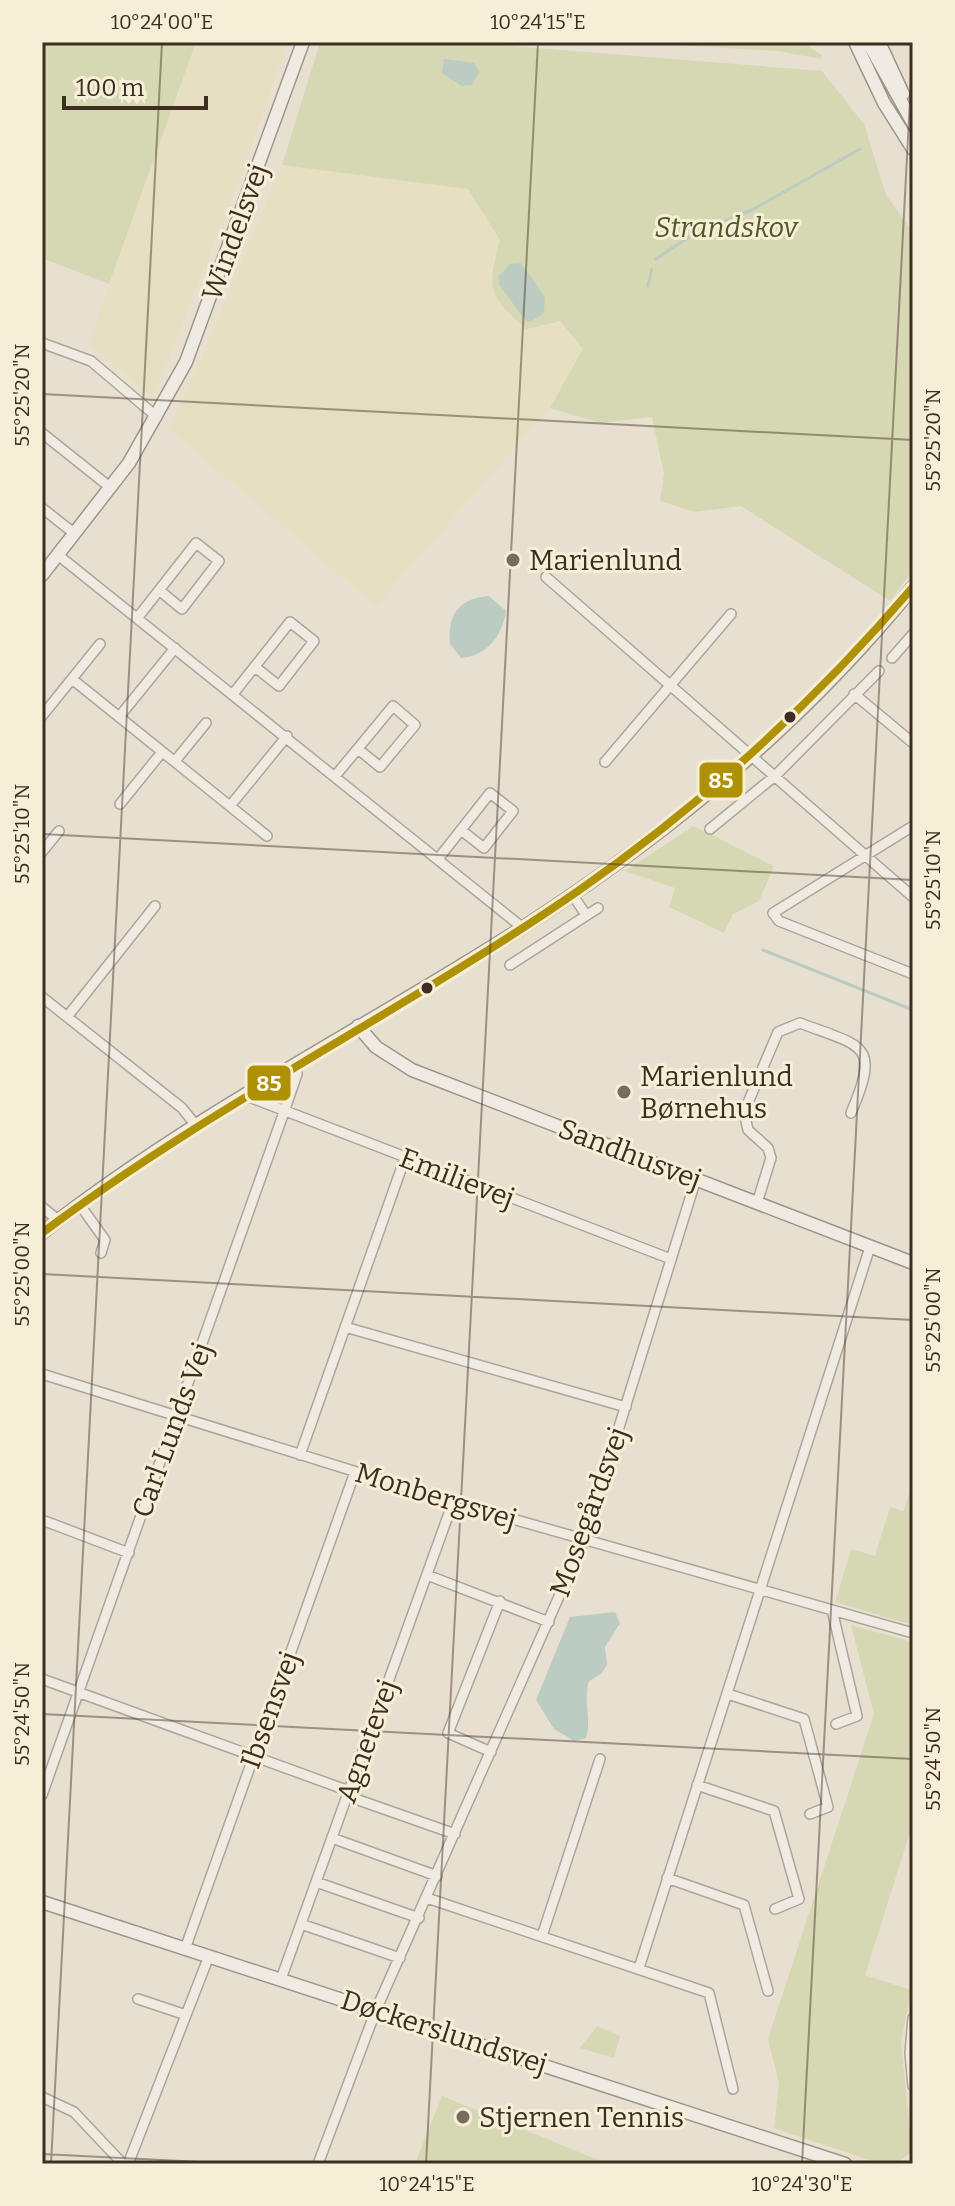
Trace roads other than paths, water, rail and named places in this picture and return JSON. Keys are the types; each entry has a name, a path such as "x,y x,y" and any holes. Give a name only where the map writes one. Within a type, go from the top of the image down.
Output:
{"street":[{"name":"Windelsvej","path":"42,575 111,488 157,417 205,317 303,42"},
{"path":"879,42 913,115"},
{"path":"858,43 913,123"},
{"path":"858,43 884,103 913,149"},
{"path":"42,343 91,361 157,417"},
{"path":"42,433 111,488"},
{"path":"42,508 75,534"},
{"path":"137,618 159,590 196,543 219,561 182,609 159,590"},
{"path":"58,555 523,928"},
{"path":"546,577 753,754 913,897"},
{"path":"42,1233 194,1123 523,928 674,821 753,754 827,681 913,587"},
{"path":"605,762 731,614"},
{"path":"233,694 290,622 314,641 279,686 255,667"},
{"path":"892,658 913,634"},
{"path":"42,716 100,644"},
{"path":"119,717 175,648"},
{"path":"710,829 776,775 879,671"},
{"path":"72,679 267,836"},
{"path":"854,694 913,743"},
{"path":"336,775 393,706 415,725 380,767 358,749"},
{"path":"175,761 206,723"},
{"path":"230,806 287,736"},
{"path":"120,804 162,752"},
{"path":"438,859 490,793 513,811 484,848 461,830"},
{"path":"42,852 59,831"},
{"path":"911,831 773,913 779,921 913,974"},
{"path":"572,894 586,915"},
{"path":"67,1017 155,906"},
{"path":"510,965 598,908"},
{"path":"42,997 182,1108 194,1123"},
{"path":"757,1203 771,1158 768,1148 748,1130 744,1112 778,1032 800,1023 859,1047 866,1056 867,1075 852,1113"},
{"name":"Sandhusvej","path":"358,1026 376,1047 412,1070 913,1263"},
{"name":"Carl Lunds Vej","path":"42,1795 284,1112 297,1074 296,1064"},
{"name":"Emilievej","path":"244,1095 671,1259"},
{"path":"300,1455 405,1158"},
{"name":"Mosegårdsvej","path":"318,2164 376,2010 584,1540 696,1179"},
{"path":"80,1205 105,1240 101,1253"},
{"path":"42,1207 58,1220"},
{"path":"639,1968 870,1247"},
{"path":"345,1327 626,1407"},
{"name":"Monbergsvej","path":"42,1374 453,1502 913,1633"},
{"name":"Ibsensvej","path":"185,1949 355,1472"},
{"name":"Agnetevej","path":"281,1979 453,1502"},
{"path":"42,1520 129,1553"},
{"path":"427,1575 549,1622"},
{"path":"491,1752 448,1733 500,1601"},
{"path":"832,1610 857,1716 836,1724"},
{"path":"42,1679 455,1834"},
{"path":"728,1694 804,1719 828,1807 810,1814"},
{"path":"542,1936 600,1759"},
{"path":"697,1785 774,1811 799,1899 775,1909"},
{"path":"332,1838 437,1876"},
{"path":"667,1878 744,1905 768,1991"},
{"path":"316,1882 419,1918"},
{"path":"427,1898 709,1993 733,2089"},
{"name":"Døckerslundsvej","path":"42,1902 845,2164"},
{"path":"301,1924 400,1958"},
{"path":"42,2097 74,2112 126,2161 209,1956"},
{"path":"138,1999 186,2015"},
{"path":"913,2018 910,2053 913,2086"}],"waterway":[{"path":"656,259 692,235 752,210 860,149"},
{"path":"648,286 652,269"},
{"path":"763,950 913,1010"}],"place":[{"name":"Marienlund","path":"513,560"},
{"name":"Marienlund Børnehus","path":"624,1092"},
{"name":"Stjernen Tennis","path":"463,2117"}],"park label":[{"name":"Strandskov","path":"726,227"}]}
